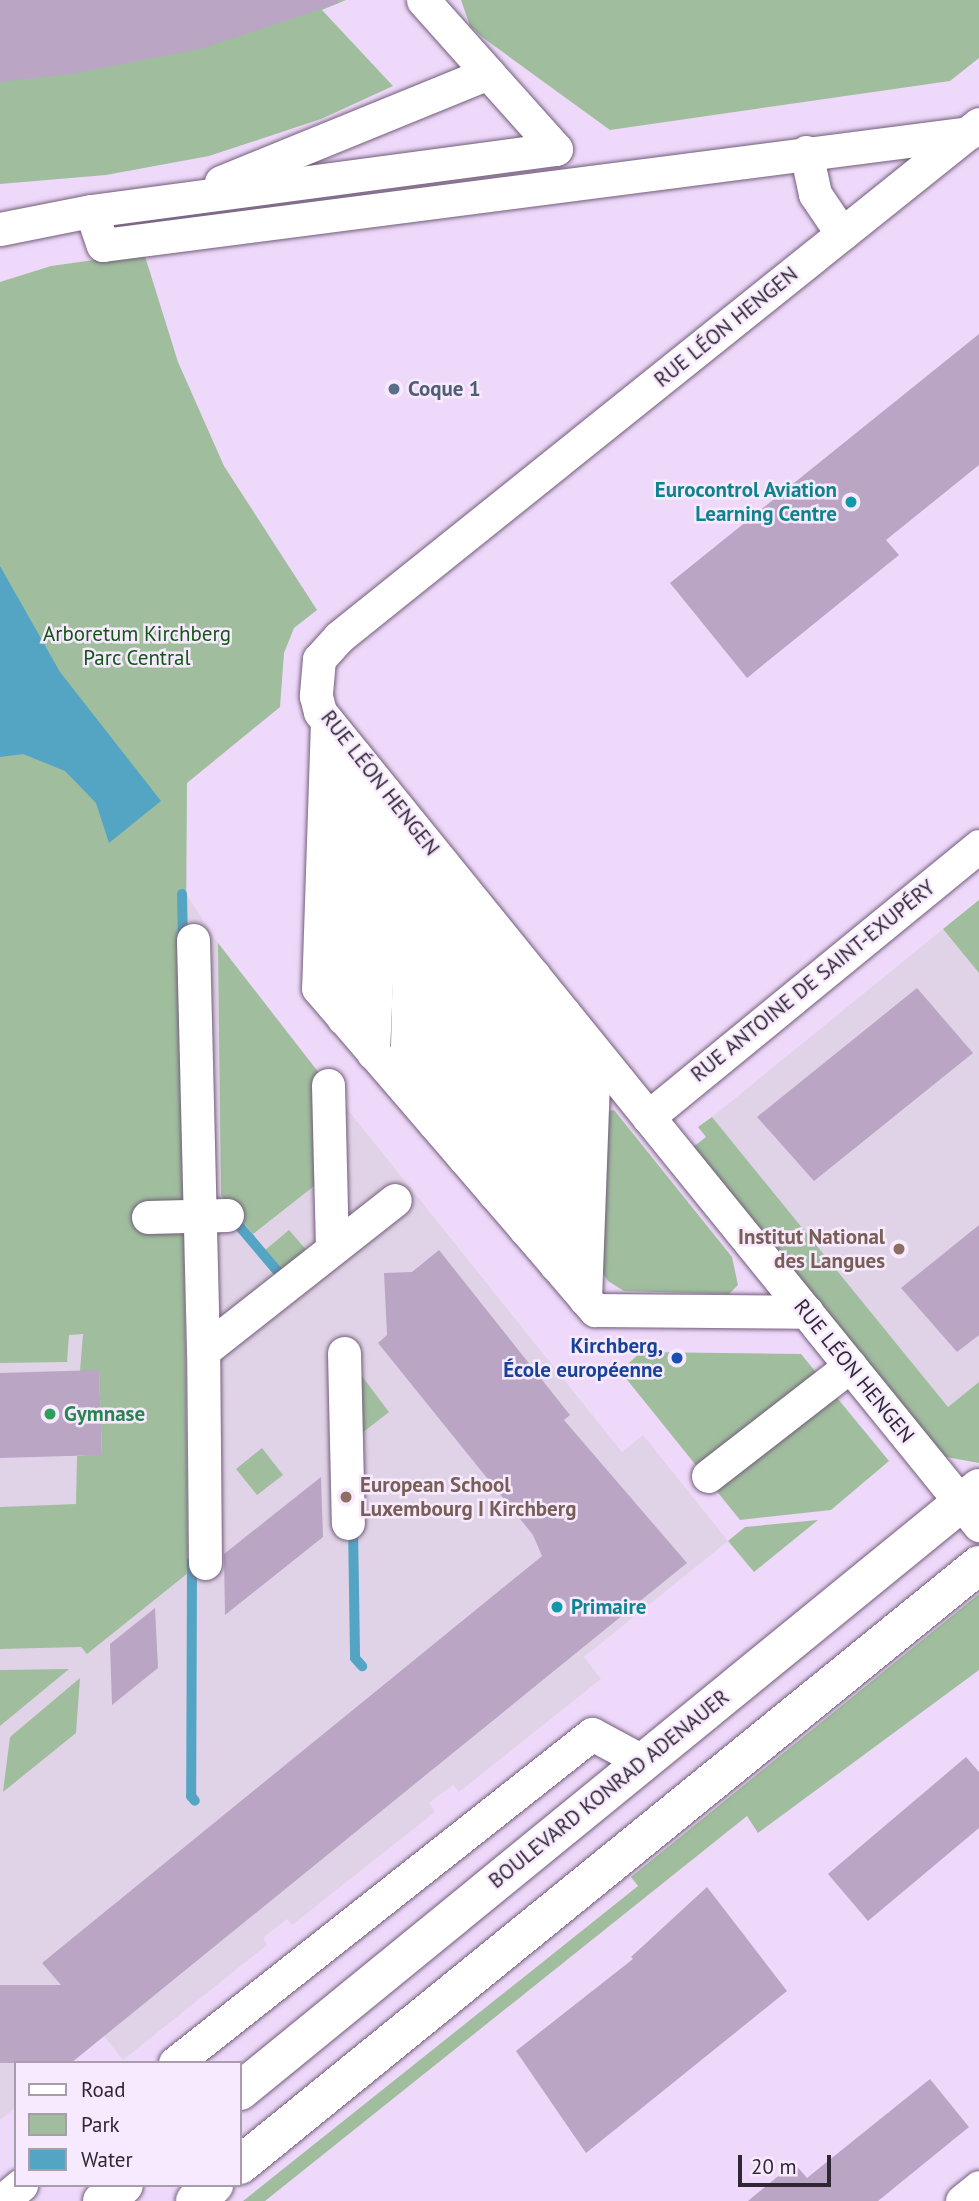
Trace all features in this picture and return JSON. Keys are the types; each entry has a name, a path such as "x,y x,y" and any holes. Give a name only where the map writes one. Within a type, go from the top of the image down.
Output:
{"main road":[{"name":"BOULEVARD KONRAD ADENAUER","path":"242,2089 644,1762 973,1505"},
{"path":"242,2163 979,1565"},
{"path":"102,2201 121,2187"},
{"path":"195,2201 212,2187"}],"street":[{"path":"0,229 91,211 556,149 423,0"},
{"path":"176,200 488,74"},
{"path":"91,211 103,245 174,238 974,129"},
{"name":"RUE LÉON HENGEN","path":"973,1505 850,1366 594,1051 324,717 316,696 319,659 339,637 974,129"},
{"path":"806,152 815,194 842,234"},
{"path":"324,717 318,988 595,1310 807,1312"},
{"path":"343,1018 355,755"},
{"path":"373,1053 384,791"},
{"path":"406,1090 412,825"},
{"name":"RUE ANTOINE DE SAINT-EXUPÉRY","path":"648,1116 979,846"},
{"path":"434,1123 442,863"},
{"path":"464,1158 473,901"},
{"path":"494,1193 503,938"},
{"path":"193,940 213,1215 203,1350 205,1563"},
{"path":"525,1229 534,975"},
{"path":"555,1264 564,1013"},
{"path":"585,1299 594,1051"},
{"path":"328,1085 332,1249"},
{"path":"203,1350 395,1200"},
{"path":"148,1217 213,1215"},
{"path":"344,1353 348,1522"},
{"path":"708,1476 850,1366"},
{"path":"178,2061 592,1734 644,1762"},
{"path":"2,2201 19,2187"},
{"path":"962,2201 979,2188"}],"shaded area":[{"name":"European School Luxembourg I Kirchberg","path":"184,891 218,943 336,1095 622,1452 643,1435 728,1541 584,1657 601,1679 459,1792 453,1785 429,1803 435,1812 292,1925 287,1919 263,1938 267,1945 123,2060 104,2036 23,2061 14,2061 14,2109 0,2120 0,1131 135,1018"},
{"name":"Institut National des Langues","path":"943,929 979,973 979,1382 948,1407 712,1117"}],"green space":[{"path":"0,0 346,0 322,10 393,86 321,119 209,156 106,175 0,184"},
{"path":"461,0 979,0 979,58 950,81 610,130 482,37 470,26"},
{"name":"Arboretum Kirchberg Parc Central","path":"144,253 178,362 224,466 317,610 294,628 284,653 280,707 187,783 184,1221 188,1573 87,1654 81,1647 0,1649 0,1507 76,1504 77,1456 102,1454 99,1371 80,1371 83,1334 69,1335 67,1362 0,1363 0,282 51,266"},
{"path":"979,900 979,973 943,929"},
{"path":"218,943 319,1073 323,1179 253,1234 221,1195"},
{"path":"614,1110 732,1257 738,1285 729,1294 624,1291 608,1281 598,1266 596,1114"},
{"path":"712,1117 948,1407 979,1382 979,1463 946,1457 934,1445 692,1148 706,1137 698,1127"},
{"path":"289,1230 309,1253 284,1274 264,1251"},
{"path":"641,1352 801,1354 889,1461 831,1510 740,1520 620,1371"},
{"path":"361,1375 389,1412 357,1437"},
{"path":"262,1448 283,1475 257,1495 236,1469"},
{"path":"818,1520 754,1572 728,1541 745,1527"},
{"path":"979,1594 979,1670 758,1833 747,1816 265,2201 243,2201 638,1886 631,1877"},
{"path":"69,1669 0,1726 0,1670"},
{"path":"80,1678 76,1733 3,1792 10,1737"}],"water":[{"path":"0,566 60,672 161,801 109,843 96,803 65,771 23,754 0,757"}],"building":[{"path":"0,0 338,0 339,3 200,49 71,74 0,82"},
{"name":"Eurocontrol Aviation Learning Centre","path":"979,334 979,465 886,540 899,555 747,678 670,583"},
{"path":"917,988 973,1053 814,1181 757,1117"},
{"path":"979,1225 979,1335 957,1352 901,1288"},
{"name":"Primaire","path":"439,1250 570,1415 564,1420 687,1563 73,2061 0,2063 0,1985 61,1985 42,1963 542,1556 533,1535 378,1343 387,1335 384,1273 412,1272"},
{"name":"Gymnase","path":"99,1370 102,1455 0,1458 0,1373"},
{"path":"321,1477 323,1537 225,1615 224,1554"},
{"path":"155,1608 158,1668 112,1705 110,1644"},
{"path":"966,1757 979,1772 979,1828 868,1921 828,1874"},
{"path":"707,1887 787,1991 586,2153 516,2051 633,1959 631,1957"},
{"path":"930,2079 969,2127 878,2201 748,2201 794,2163 807,2178"}],"waterway":[{"path":"182,894 183,940"},
{"path":"235,1221 284,1279"},
{"path":"353,1526 355,1658 362,1666"},
{"path":"192,1562 191,1796 195,1801"}],"place":[{"name":"Coque 1","path":"394,389"},
{"name":"Eurocontrol Aviation Learning Centre","path":"851,502"},
{"name":"Institut National des Langues","path":"899,1249"},
{"name":"Kirchberg, École européenne","path":"677,1358"},
{"name":"Gymnase","path":"50,1414"},
{"name":"European School Luxembourg I Kirchberg","path":"346,1497"},
{"name":"Primaire","path":"557,1607"}]}
